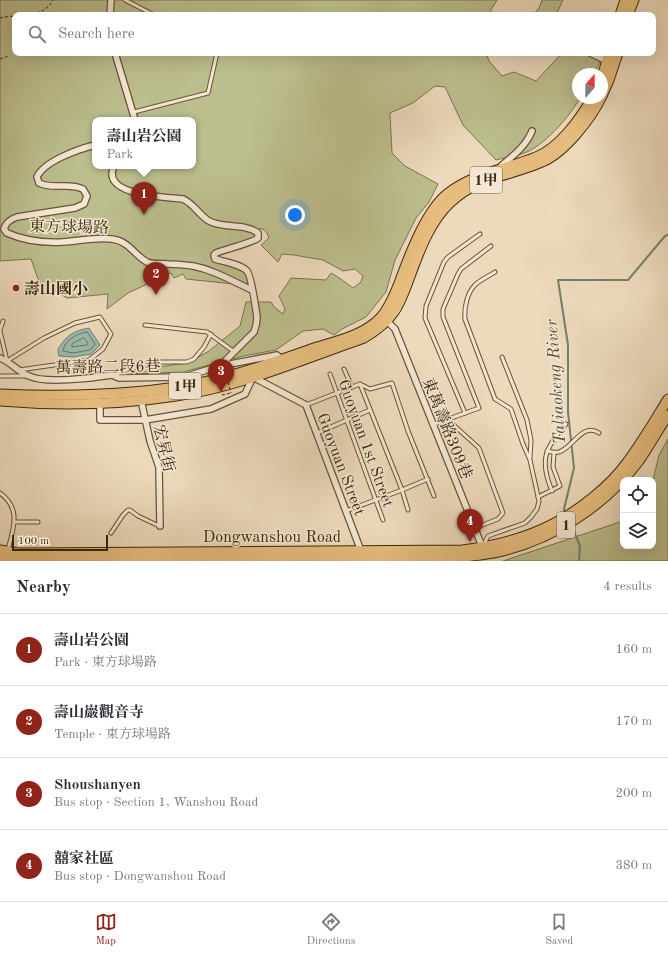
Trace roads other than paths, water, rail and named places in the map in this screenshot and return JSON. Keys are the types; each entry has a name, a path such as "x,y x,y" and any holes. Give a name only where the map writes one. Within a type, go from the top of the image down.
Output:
{"main road":[{"path":"621,12 625,0"},
{"path":"629,12 634,0"},
{"name":"1甲","path":"608,84 617,56"},
{"path":"605,68 608,57"},
{"name":"1甲","path":"0,401 30,404 100,404 176,396 364,338 375,332 384,319 395,311 436,220 451,202 480,182 501,171 538,157 552,148 570,129 588,104"},
{"name":"1甲","path":"501,171 542,163 555,156 582,129 598,104"},
{"name":"1甲","path":"0,394 67,396 142,392 252,373"},
{"name":"1","path":"608,489 668,399"},
{"name":"1","path":"608,489 639,461 668,415"},
{"name":"Dongwanshou Road","path":"4,556 20,558 456,558 483,551 542,530 564,519 608,489"},
{"name":"Dongwanshou Road","path":"20,558 361,551 462,550 498,552 517,547 557,530 598,504 608,489"}],"street":[{"path":"110,12 111,0"},
{"path":"116,56 135,117"},
{"path":"501,171 529,139 532,131"},
{"name":"東方球場路","path":"92,146 85,147 49,164 42,170 37,178 39,183 46,186 74,186 83,189 87,196 84,204 76,208 17,217 10,220 5,226 4,228 7,233 36,242 112,239 130,247 147,262 160,264 180,264 203,269 218,274 252,290"},
{"path":"113,169 111,176 113,180 120,186 132,192 183,199 190,202 201,215 209,221 222,225 246,228 256,232 259,236 256,241 239,244 214,255 215,259 237,266 248,272 251,280 257,318 256,326 251,336 220,366"},
{"name":"東萬壽路309巷","path":"384,319 395,329 483,551"},
{"path":"220,366 277,355 284,362"},
{"name":"萬壽路二段6巷","path":"0,358 7,361 27,376 36,379 63,380 112,376 119,378 184,377 220,366"},
{"path":"100,404 100,420 145,420 211,409 245,394 252,373"},
{"name":"Guoyuan Street","path":"252,373 306,405 361,551"},
{"name":"宏昇街","path":"142,400 145,420 159,467 160,526"}],"lane":[{"path":"125,0 148,12"},
{"path":"134,112 208,92 216,56"},
{"path":"465,413 425,318 426,306 444,262 448,257 480,234"},
{"path":"432,424 448,420 479,408 443,317 443,309 461,269 491,246"},
{"path":"483,551 488,536 525,523 532,517 537,509 539,501 530,460 511,409 495,399 465,319 468,298 475,285 495,272"},
{"path":"3,321 0,330 7,361 44,338 75,323 100,317 111,334 103,349 89,360 18,370"},
{"path":"145,325 207,332 234,351"},
{"path":"112,376 151,362 187,362 194,359 204,347 211,334"},
{"path":"502,357 527,420 531,440 530,460"},
{"path":"344,369 352,387"},
{"name":"Guoyuan 1st Street","path":"330,374 383,520"},
{"path":"0,376 27,376"},
{"path":"306,405 360,384 370,389 392,382 408,431 434,496"},
{"path":"360,384 402,490 408,510"},
{"path":"316,433 370,410"},
{"path":"448,420 479,448 503,513 498,519 475,528"},
{"path":"552,491 546,473 545,463 547,451 552,440 566,424"},
{"path":"547,451 554,453 563,450 579,434 595,430 599,433"},
{"path":"538,497 560,486 554,467 554,453"},
{"path":"346,511 428,479"},
{"path":"0,493 10,505 15,522 4,556"},
{"path":"111,533 128,510 160,526"},
{"path":"15,522 38,522"}],"water":[{"path":"89,328 100,345 91,354 73,357 59,356 58,349 64,340 75,332"}],"waterway":[{"name":"Taliaokeng River","path":"565,513 564,509 574,468 568,412 568,345 558,280 628,280 665,236 668,235"},
{"name":"Taliaokeng River","path":"571,524 580,546 579,561"}],"place":[{"name":"壽山岩公園","path":"144,215"},
{"name":"壽山國小","path":"16,288"},
{"name":"壽山巖觀音寺","path":"156,295"},
{"name":"Shoushanyen","path":"221,392"},
{"name":"囍家社區","path":"470,542"}]}
